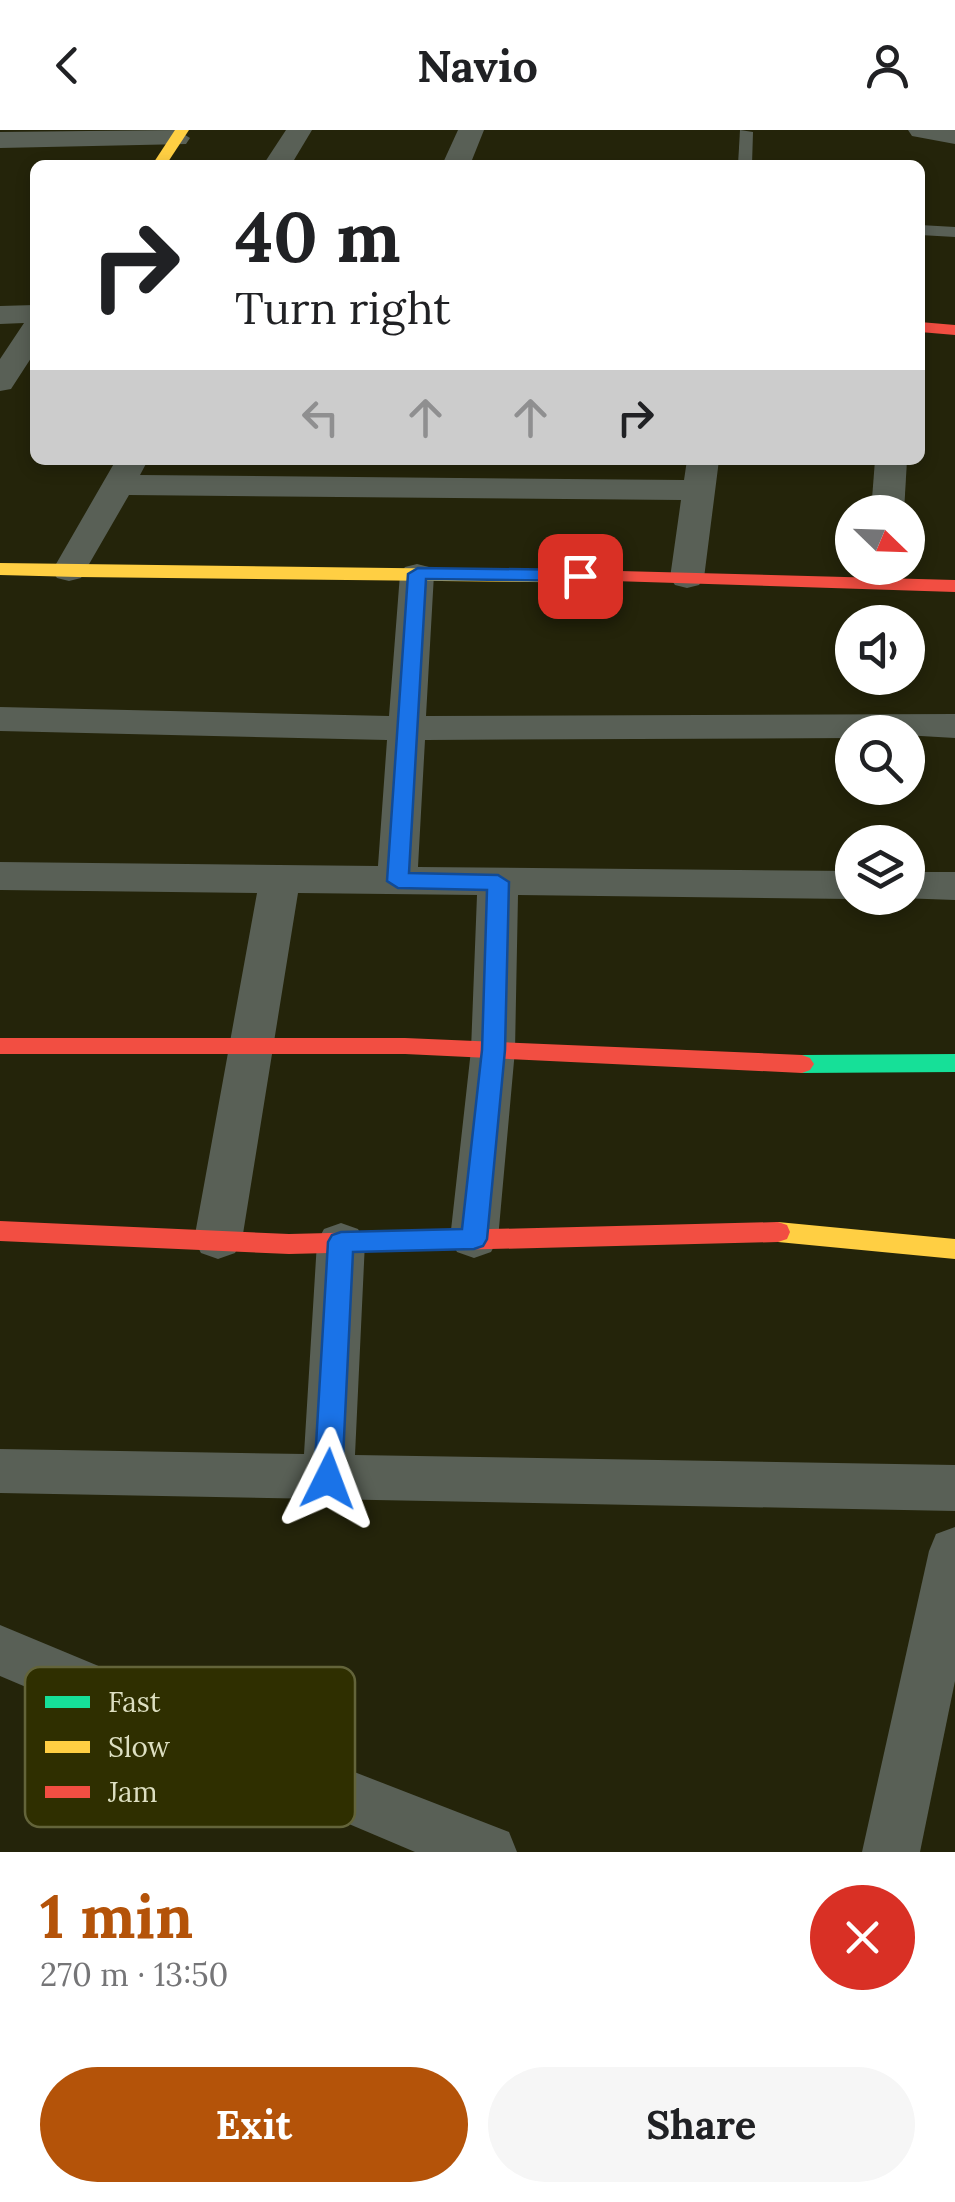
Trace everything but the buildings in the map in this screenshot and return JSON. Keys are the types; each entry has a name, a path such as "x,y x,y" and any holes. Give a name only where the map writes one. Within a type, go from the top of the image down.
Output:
{"street":[{"path":"280,160 299,130"},
{"path":"458,160 471,130"},
{"path":"920,130 955,136"},
{"path":"0,140 180,134"},
{"path":"162,160 180,134"},
{"path":"0,315 30,314"},
{"path":"925,328 955,330"},
{"path":"0,382 30,337"},
{"path":"889,495 891,465"},
{"path":"69,572 126,472 701,475 687,578"},
{"path":"0,569 835,576"},
{"path":"398,881 418,574"},
{"path":"925,582 955,586"},
{"path":"0,719 406,728 955,726"},
{"path":"0,876 835,886"},
{"path":"218,1240 280,880"},
{"path":"474,1239 494,1050 498,882"},
{"path":"925,886 955,886"},
{"path":"0,1046 494,1050 814,1065 955,1063"},
{"path":"0,1231 341,1242 778,1232 955,1249"},
{"path":"328,1479 341,1242"},
{"path":"0,1472 955,1488"},
{"path":"892,1852 955,1551"},
{"path":"0,1650 40,1667"},
{"path":"355,1800 488,1852"}],"lane":[{"path":"745,160 746,132"},
{"path":"925,230 955,232"}],"traffic: fast":[{"path":"802,1064 955,1063"}],"traffic: slow":[{"path":"162,160 182,130"},
{"path":"0,569 620,577"},
{"path":"778,1232 955,1249"}],"traffic: jam":[{"path":"925,327 955,330"},
{"path":"620,577 955,586"},
{"path":"0,1046 405,1046 802,1064"},
{"path":"0,1231 289,1244 778,1232"}],"route":[{"path":"328,1479 341,1242 474,1239 494,1050 498,882 398,881 418,574 580,576"}]}
